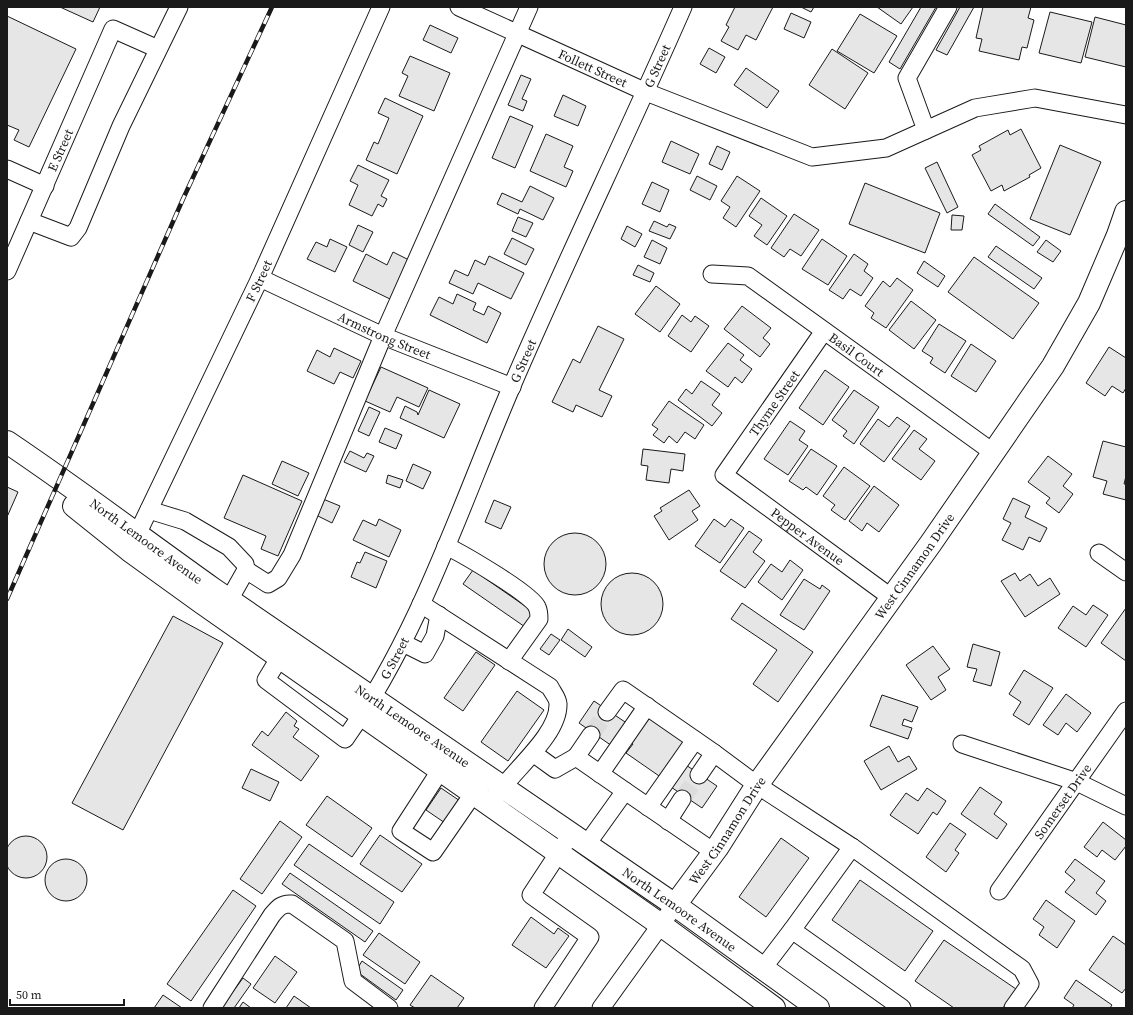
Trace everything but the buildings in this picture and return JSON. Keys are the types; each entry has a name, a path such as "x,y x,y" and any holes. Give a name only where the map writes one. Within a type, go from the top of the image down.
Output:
{"main road":[{"name":"West Cinnamon Drive","path":"675,905 714,852 757,784 892,598 1053,366 1089,303 1118,236 1126,212"},
{"name":"North Lemoore Avenue","path":"7,442 61,478 133,543 229,600 285,649"},
{"name":"North Lemoore Avenue","path":"7,460 133,543 368,706 453,752 675,905 818,1008"},
{"name":"North Lemoore Avenue","path":"368,706 441,770 660,925 774,1008"}],"street":[{"path":"29,221 71,237 78,228 121,126 179,7"},
{"name":"F Street","path":"133,543 260,278 381,7"},
{"name":"Follett Street","path":"460,7 646,92 812,157 886,148 975,108 1035,98 1126,115"},
{"path":"246,570 268,584 278,578 292,555 384,336 529,7"},
{"name":"G Street","path":"285,649 266,680 345,740 368,706 403,643 421,604 512,387 683,7"},
{"path":"926,130 907,78 948,7"},
{"name":"E Street","path":"7,271 113,29 158,48"},
{"path":"7,169 45,186"},
{"name":"Basil Court","path":"712,274 748,276 994,453"},
{"name":"Armstrong Street","path":"260,278 384,336 512,387"},
{"name":"Thyme Street","path":"724,475 824,331"},
{"name":"Pepper Avenue","path":"724,475 892,598"},
{"path":"149,510 185,521 230,547 245,564 246,570 229,600"},
{"path":"446,546 471,559 528,597 537,607 539,620 509,661"},
{"path":"1099,553 1126,572"},
{"path":"421,604 550,687 558,702 556,720 524,764 494,781 482,799 433,852 401,831 453,752"},
{"path":"403,643 425,654 435,636 439,615"},
{"path":"607,712 623,690 757,784 852,847 1022,969 1030,984 1013,1008"},
{"path":"600,774 647,706"},
{"name":"Somerset Drive","path":"999,891 1126,711"},
{"path":"533,753 555,769 576,757 591,735"},
{"path":"648,807 695,740"},
{"path":"962,744 1077,782 1126,806"},
{"path":"699,776 714,753"},
{"path":"576,757 714,852"},
{"path":"543,1008 590,937 531,895 558,853 579,839 625,791"},
{"path":"668,821 682,799"},
{"path":"763,968 852,847"},
{"path":"212,1008 272,914 280,906 286,904 292,904 345,941 353,981 388,1008"},
{"path":"601,1008 675,905"},
{"path":"792,930 902,1008"}],"tunnel":[{"path":"591,735 607,712"},
{"path":"682,799 699,775"}],"railway":[{"path":"7,599 183,199 272,7"}]}
